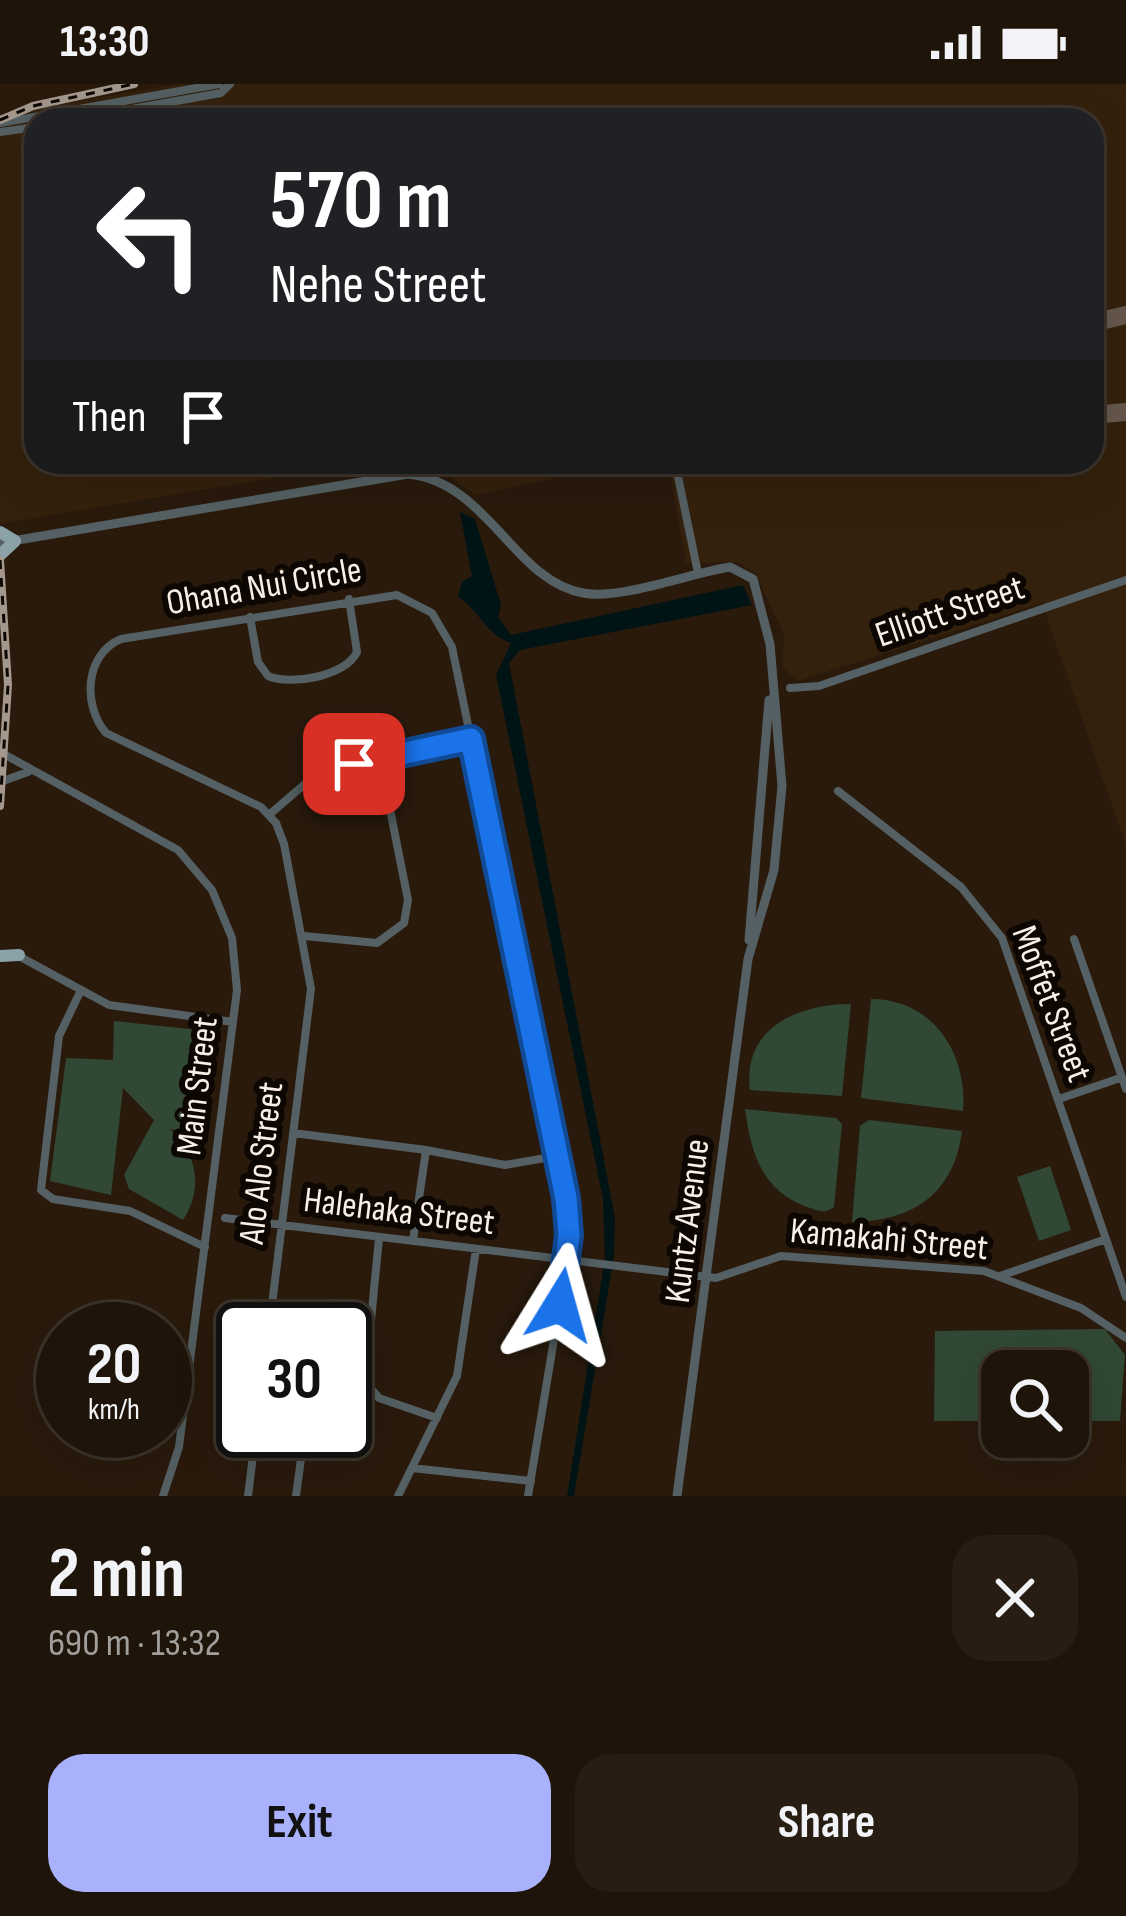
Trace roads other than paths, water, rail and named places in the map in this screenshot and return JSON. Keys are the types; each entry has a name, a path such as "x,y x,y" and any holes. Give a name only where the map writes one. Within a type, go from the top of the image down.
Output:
{"main road":[{"path":"0,532 8,542 0,555"},
{"path":"0,954 19,955"}],"street":[{"path":"127,108 219,84"},
{"path":"107,108 221,93 230,84"},
{"path":"8,542 408,474 457,489 548,576 576,591 604,593 735,567 753,579 768,630 772,687"},
{"path":"677,474 698,573"},
{"name":"Elliott Street","path":"790,688 819,686 1126,580"},
{"name":"Ohana Nui Circle","path":"269,814 110,736 93,709 93,668 110,644 350,599 397,595 416,602 439,620 452,647 568,1217 567,1261 528,1496"},
{"path":"250,617 259,665 271,678 337,671 350,664 357,649 350,599"},
{"name":"Kuntz Avenue","path":"677,1496 710,1277 749,952 772,687"},
{"name":"Kuntz Avenue","path":"749,952 774,870 782,786 772,687"},
{"path":"380,759 408,900 404,923 393,936 371,944 304,936 284,844 269,814 312,775 380,759 471,739"},
{"name":"Main Street","path":"0,752 157,834 196,868 232,938 236,964 233,1022 179,1447 163,1496"},
{"path":"0,782 22,770 41,777"},
{"name":"Moffet Street","path":"838,791 985,912 1002,938 1106,1239 1122,1272 1126,1297"},
{"name":"Alo Alo Street","path":"272,1302 310,1005 304,936"},
{"path":"1074,939 1126,1090"},
{"path":"19,955 81,990 128,1009 233,1022"},
{"path":"81,990 59,1036 41,1190 52,1199 130,1211 205,1247"},
{"path":"1059,1099 1120,1078"},
{"path":"293,1132 506,1165 557,1156"},
{"path":"413,1240 426,1150"},
{"name":"Halehaka Street","path":"225,1219 710,1277"},
{"path":"380,1238 365,1382 379,1398 437,1418"},
{"path":"1000,1276 1106,1239"},
{"path":"398,1496 461,1361 476,1250"},
{"name":"Kamakahi Street","path":"710,1277 730,1276 759,1260 782,1256 1000,1276 1081,1308 1126,1338"},
{"path":"248,1496 253,1458"},
{"path":"296,1496 302,1458"},
{"path":"412,1468 531,1481"}],"railway":[{"path":"28,108 134,84"},
{"path":"0,120 24,110"},
{"path":"0,560 8,685 0,806"}]}
